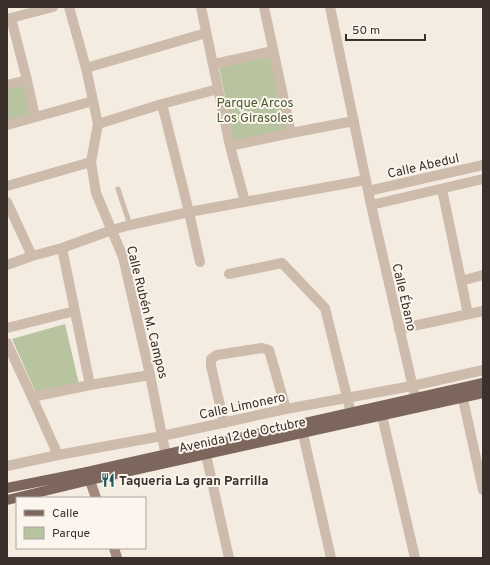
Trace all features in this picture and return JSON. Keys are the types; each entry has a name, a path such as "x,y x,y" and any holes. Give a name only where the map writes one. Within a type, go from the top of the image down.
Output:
{"main road":[{"name":"Avenida 12 de Octubre","path":"8,497 89,476 462,393 483,383"},
{"name":"Avenida 12 de Octubre","path":"462,393 483,393"},
{"name":"Avenida 12 de Octubre","path":"301,429 351,413 381,411"},
{"name":"Avenida 12 de Octubre","path":"7,488 89,476"},
{"path":"89,476 96,497"}],"street":[{"path":"35,117 27,80 9,19 53,7"},
{"name":"Calle Rubén M. Campos","path":"69,7 86,68 98,124 91,162 96,193 123,257 150,375 167,459"},
{"path":"201,7 230,146 245,202"},
{"path":"264,7 291,133"},
{"name":"Calle Ébano","path":"330,7 371,205 416,404"},
{"path":"86,68 206,33"},
{"path":"214,64 273,51"},
{"path":"7,86 27,80"},
{"path":"98,124 162,104 218,89"},
{"path":"7,125 93,101"},
{"path":"162,104 200,262"},
{"path":"230,146 354,121"},
{"path":"7,186 91,162"},
{"name":"Calle Abedul","path":"368,191 483,165"},
{"path":"7,265 130,225 189,212 366,180"},
{"path":"371,205 483,180"},
{"path":"442,189 468,314"},
{"path":"7,202 32,256"},
{"path":"62,248 90,385"},
{"path":"229,274 282,263 325,308 351,413"},
{"path":"461,281 483,275"},
{"path":"7,328 75,311"},
{"path":"399,329 483,311"},
{"path":"7,343 58,455"},
{"path":"224,423 211,366 211,359 216,355 262,348 269,350 286,409"},
{"name":"Calle Limonero","path":"7,466 162,436 286,409 412,386 483,370"},
{"path":"32,397 150,375"},
{"path":"462,393 483,490"},
{"path":"381,411 415,558"},
{"path":"301,429 331,558"},
{"path":"205,450 229,558"}],"lane":[{"path":"118,189 130,225"}],"green space":[{"name":"Parque Arcos Los Girasoles","path":"272,53 288,132 234,143 219,66"},
{"path":"26,84 31,115 7,122 7,89"},
{"path":"65,324 79,384 36,393 12,339"}],"place":[{"name":"Taqueria La gran Parrilla","path":"108,480"}]}
